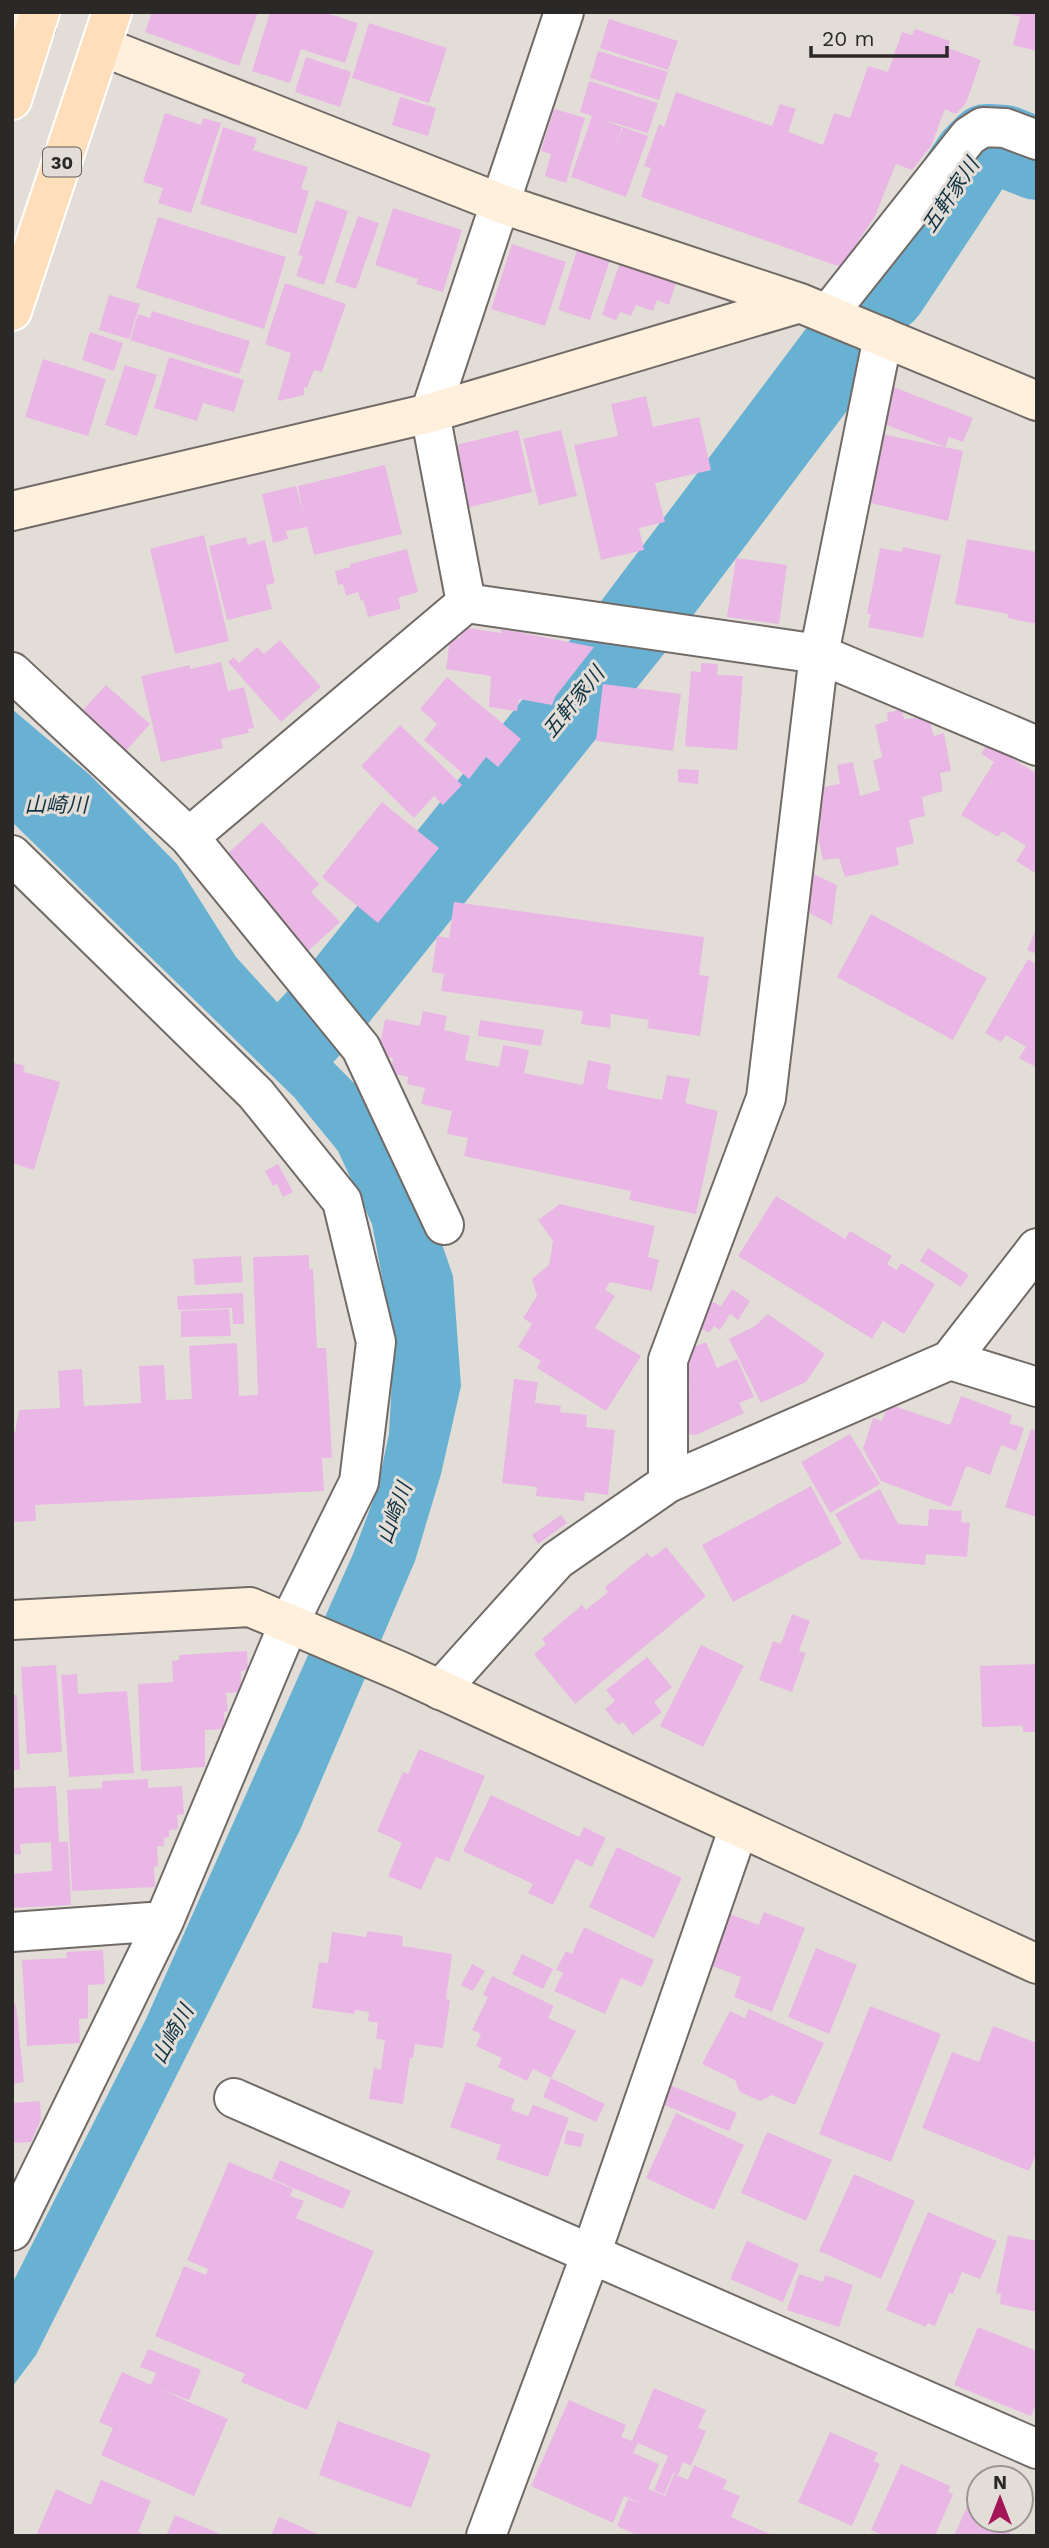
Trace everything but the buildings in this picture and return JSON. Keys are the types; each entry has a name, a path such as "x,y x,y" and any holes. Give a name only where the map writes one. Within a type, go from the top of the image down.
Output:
{"main road":[{"path":"12,100 30,18"},
{"name":"30","path":"12,311 106,29"}],"street":[{"path":"466,603 430,413 564,12"},
{"path":"106,29 502,204 814,309 1037,401"},
{"path":"12,511 430,413 814,309 969,136 983,127 1005,128 1037,140"},
{"path":"668,1483 668,1360 766,1098 820,654 883,337"},
{"path":"189,837 466,603 820,654 1037,746"},
{"path":"12,672 189,837 361,1048 444,1225"},
{"path":"12,855 256,1094 342,1201 376,1342 359,1482 164,1921 12,2231"},
{"path":"440,1690 557,1560 668,1483 950,1360 1037,1248"},
{"path":"950,1360 1037,1387"},
{"path":"12,1620 250,1607 400,1671 1037,1964"},
{"path":"486,2536 591,2254 739,1827"},
{"path":"12,1932 164,1921"},
{"path":"234,2098 1037,2449"}],"water":[{"name":"山崎川","path":"12,709 90,775 177,864 236,957 319,1048 385,1114 425,1195 453,1276 461,1386 441,1474 415,1561 300,1830 36,2355 12,2387 12,2284 146,2019 353,1554 377,1490 389,1434 394,1340 372,1224 338,1151 294,1097 12,822"}],"waterway":[{"name":"五軒家川","path":"886,291 974,158 987,145 1004,146 1037,159"},
{"name":"五軒家川","path":"296,1042 328,1008 633,627 839,353"}]}
